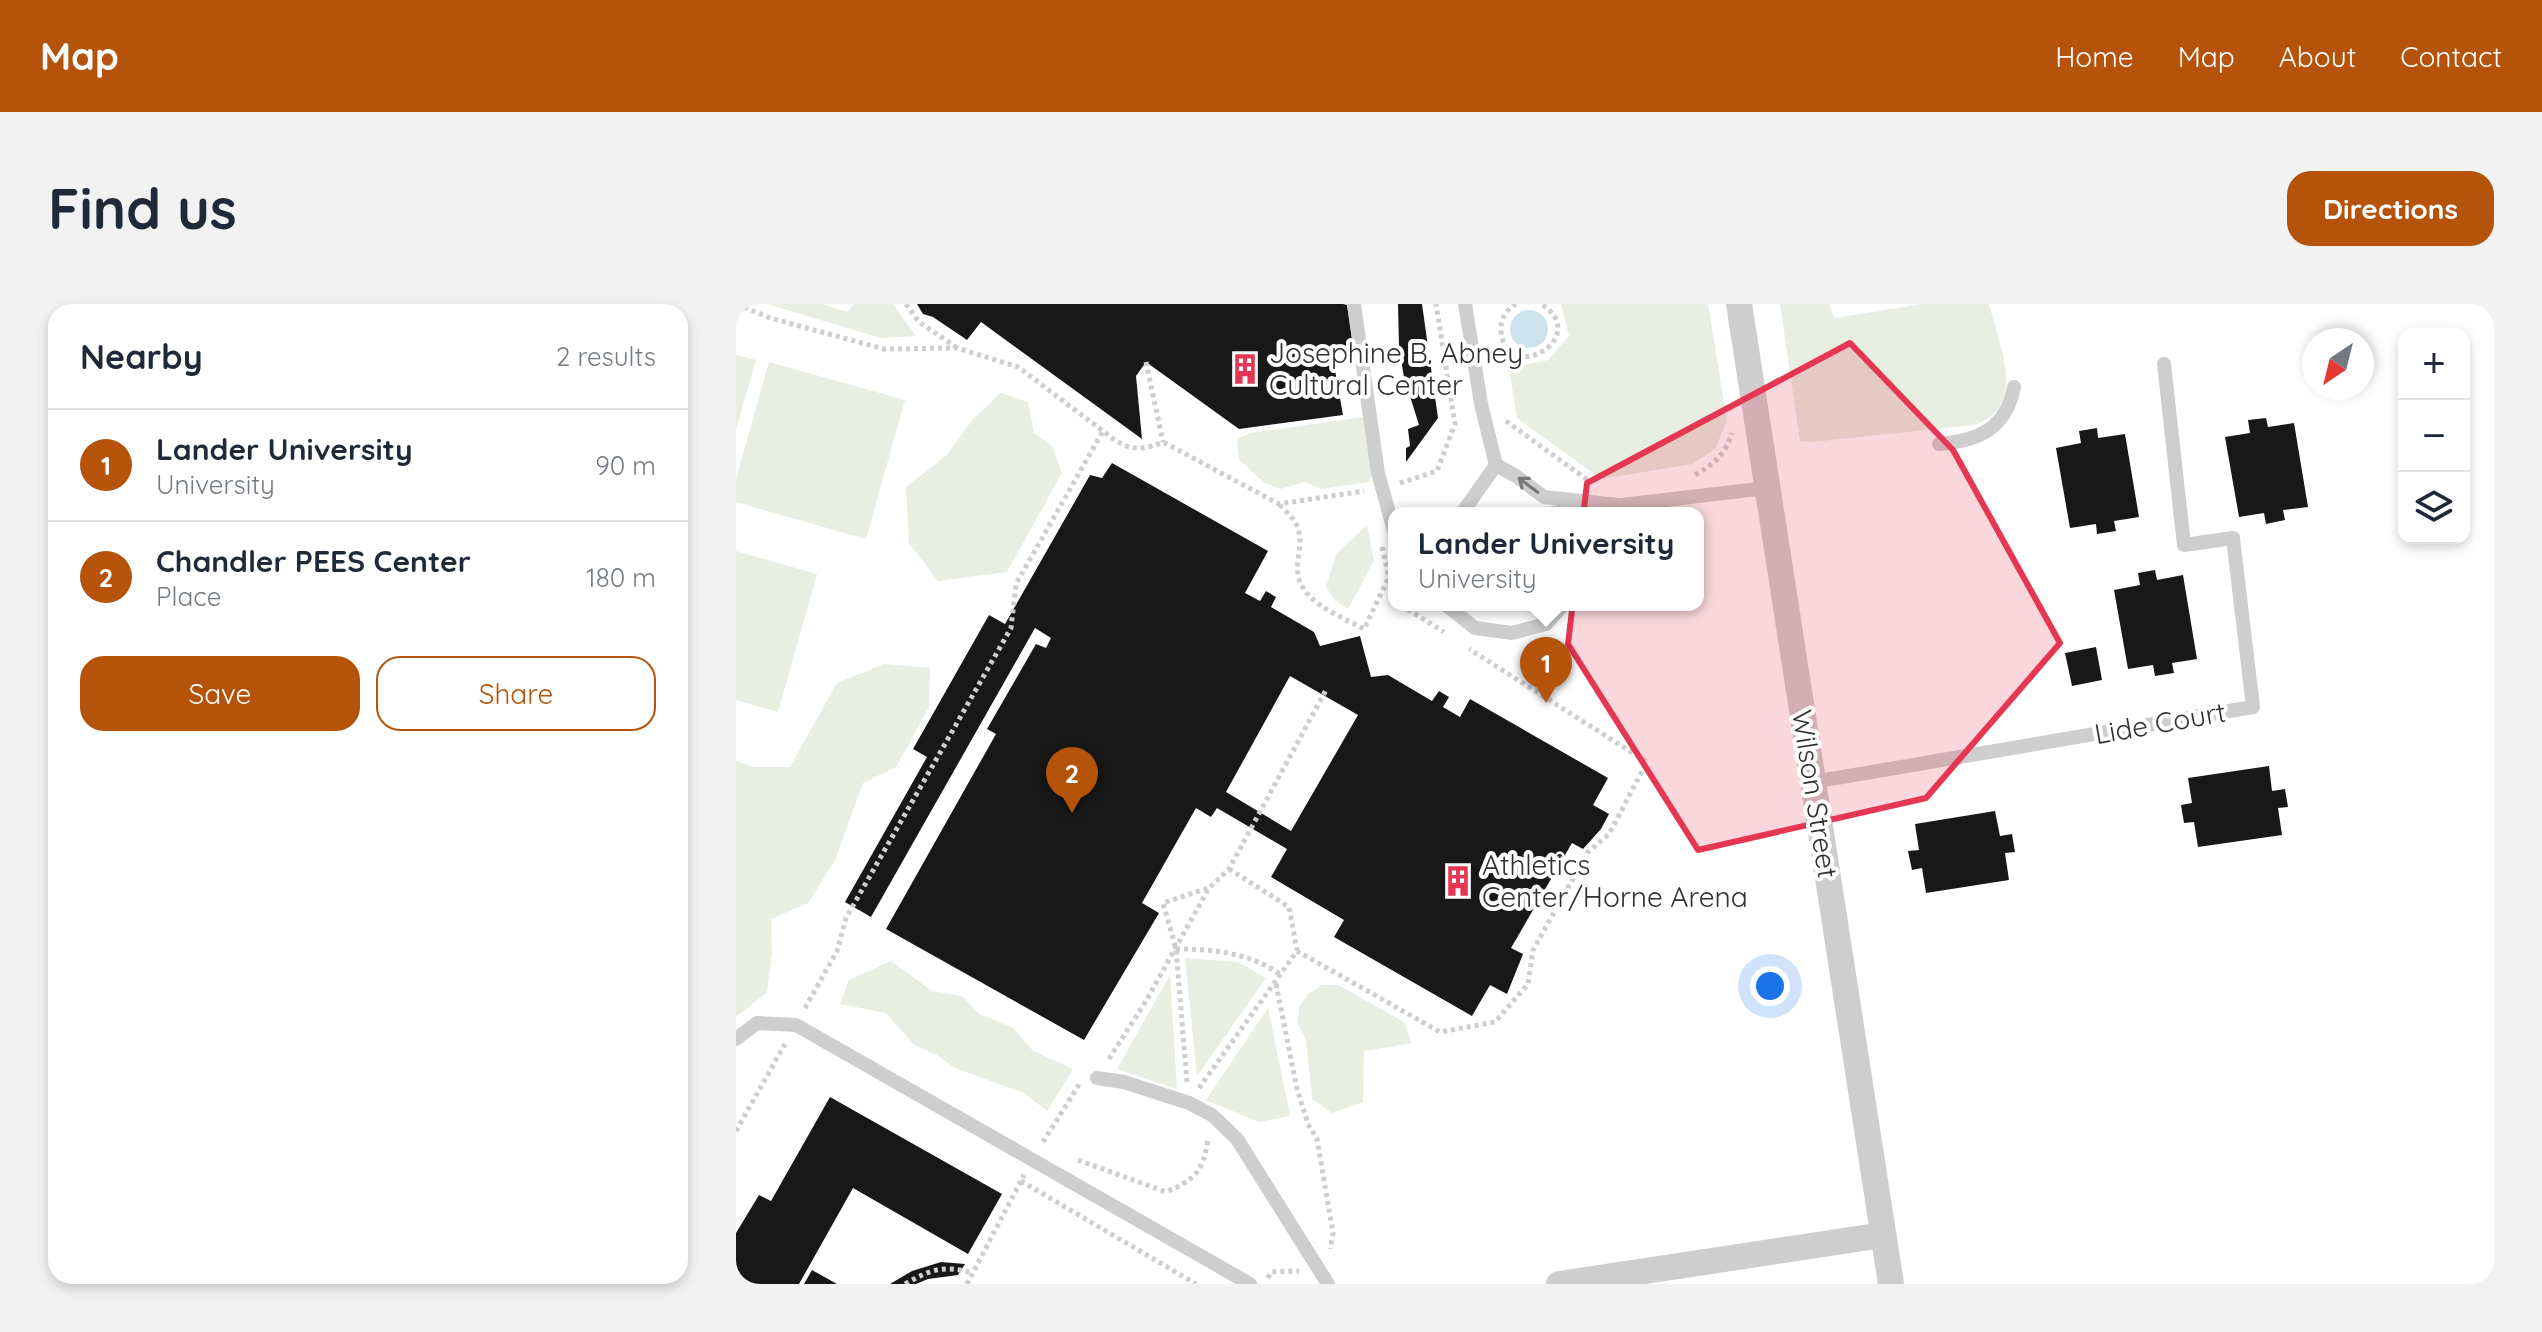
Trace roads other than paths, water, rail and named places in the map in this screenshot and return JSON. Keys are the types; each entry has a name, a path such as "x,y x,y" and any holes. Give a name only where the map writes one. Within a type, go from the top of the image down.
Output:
{"street":[{"name":"Wilson Street","path":"1739,304 1891,1284"},
{"path":"1559,1284 1883,1235"}],"lane":[{"path":"1354,304 1378,473 1383,489 1386,533"},
{"path":"1465,304 1481,404 1496,465 1544,497 1603,507"},
{"name":"Lide Court","path":"1813,782 2253,707 2233,538 2184,545 2164,364"},
{"path":"1939,444 1962,442 1982,435 1999,421 2011,404 2014,387"},
{"path":"1466,507 1496,465"},
{"path":"1629,507 1767,488"},
{"path":"1454,611 1475,628 1512,633 1546,624 1558,611"},
{"path":"736,1039 757,1023 796,1025 1250,1284"},
{"path":"1097,1078 1124,1082 1189,1103 1212,1115 1237,1139 1328,1284"}],"water":[{"path":"1529,310 1543,315 1548,329 1543,343 1529,348 1515,343 1510,329 1515,315"}],"place":[{"name":"Josephine B. Abney Cultural Center","path":"1245,369"},
{"name":"Lander University","path":"1546,703"},
{"name":"Chandler PEES Center","path":"1072,813"},
{"name":"Athletics Center/Horne Arena","path":"1458,881"}]}
